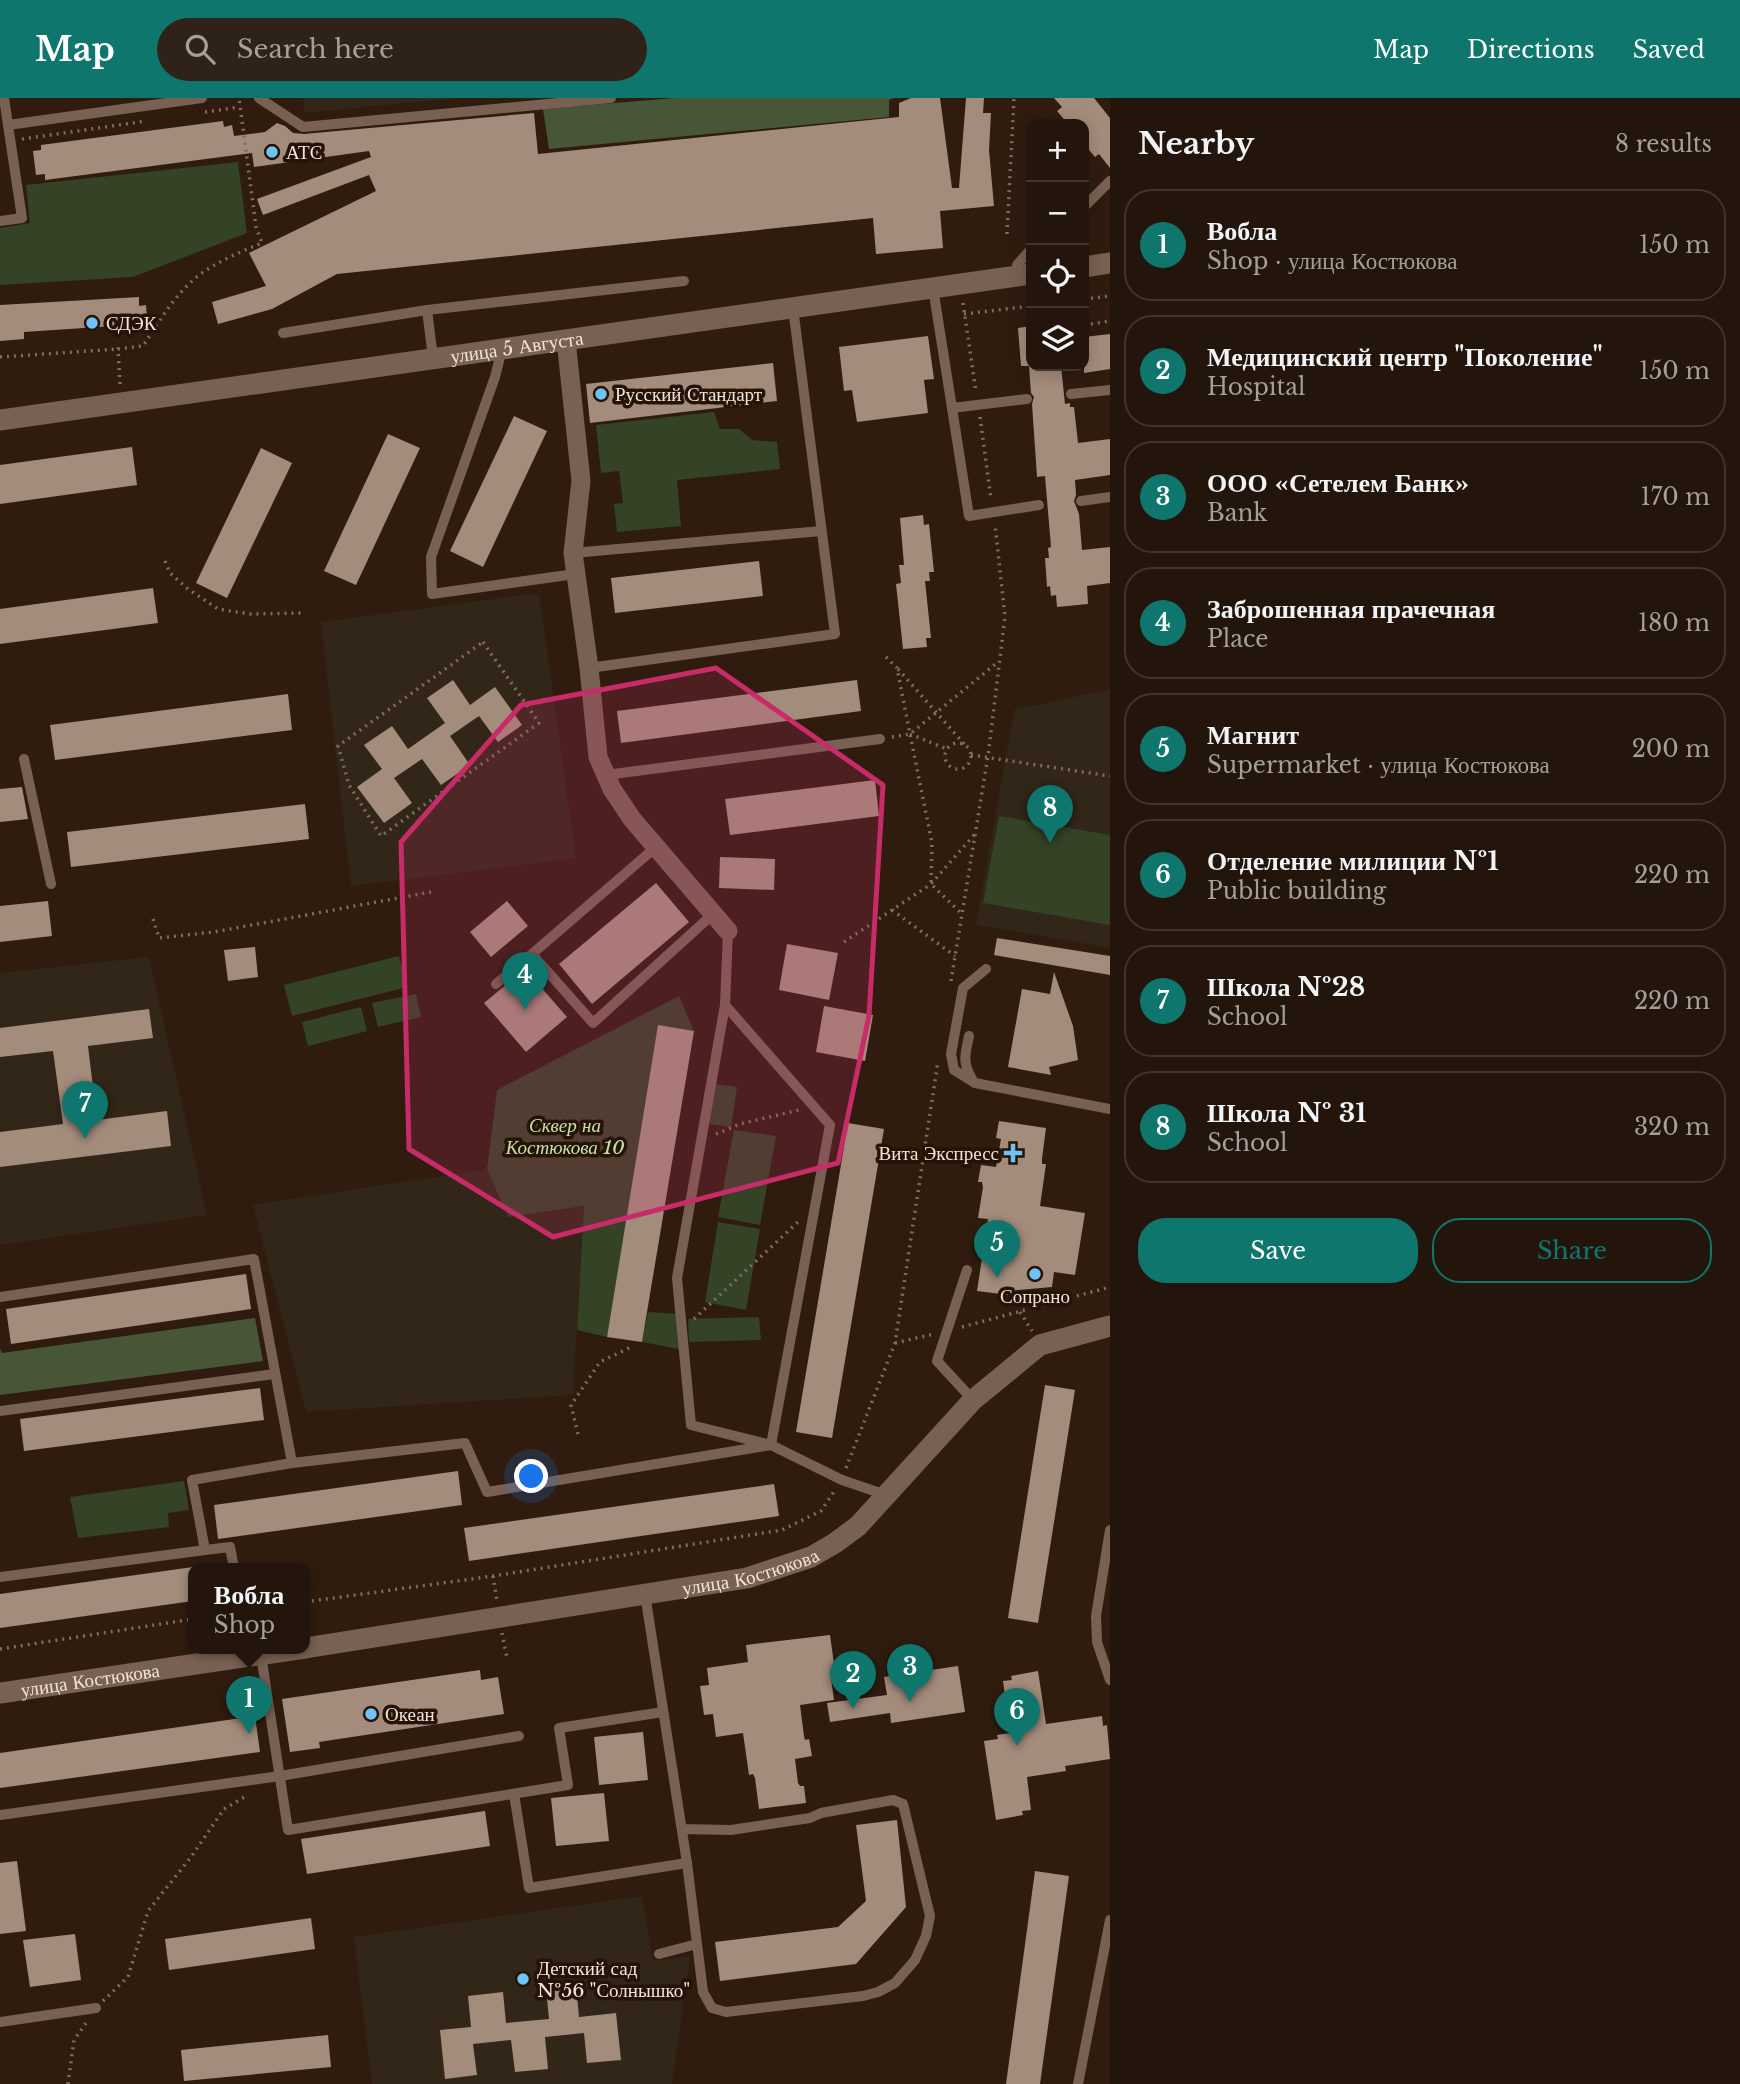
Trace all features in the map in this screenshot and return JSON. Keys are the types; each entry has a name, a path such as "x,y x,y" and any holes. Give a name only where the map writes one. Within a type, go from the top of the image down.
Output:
{"main road":[{"path":"1089,266 1110,263"},
{"name":"улица 5 Августа","path":"0,421 1025,275"},
{"name":"улица Костюкова","path":"310,1647 747,1578 811,1557 858,1526 973,1400 1040,1345 1110,1326"},
{"name":"улица Костюкова","path":"0,1693 247,1654"}],"street":[{"path":"565,340 581,481 573,553 598,757 612,789 632,819 728,931"}],"lane":[{"path":"0,221 22,218 4,98"},
{"path":"8,125 202,98"},
{"path":"259,98 303,127 611,98"},
{"path":"1089,202 1110,181"},
{"path":"1025,275 1017,265 1026,255"},
{"path":"283,333 427,310 684,281"},
{"path":"933,288 969,516 1039,505"},
{"path":"589,667 835,634 793,308"},
{"path":"427,310 433,359"},
{"path":"502,349 495,377 430,557 432,594 575,574"},
{"path":"1071,394 1110,390"},
{"path":"952,408 1027,399"},
{"path":"1081,501 1110,497"},
{"path":"573,553 821,531"},
{"path":"606,775 880,739"},
{"path":"24,759 51,884"},
{"path":"496,984 656,847"},
{"path":"532,954 593,1023 713,914"},
{"path":"728,931 724,1005 677,1278 691,1425 771,1445 842,1480 887,1496"},
{"path":"986,969 963,988 951,1054 954,1070 975,1083 1110,1109"},
{"path":"724,1005 830,1125 771,1445"},
{"path":"969,1036 964,1059 975,1083"},
{"path":"0,1297 254,1259 292,1463"},
{"path":"967,1270 937,1361 973,1400"},
{"path":"0,1411 274,1374"},
{"path":"205,1550 192,1480 292,1463 465,1443 487,1492 771,1445"},
{"path":"1110,1530 1107,1568 1096,1616 1097,1642 1110,1680"},
{"path":"0,1577 230,1547 233,1563"},
{"path":"645,1594 687,1863 703,1992 712,2008 726,2012 863,1996 895,1983 915,1960 926,1936 930,1916 903,1804 898,1801 731,1830 682,1829"},
{"path":"253,1654 280,1776 288,1830 568,1785 559,1728 663,1712"},
{"path":"0,1815 280,1776 519,1736"},
{"path":"514,1794 529,1888 687,1863"},
{"path":"1078,2084 1110,1920"},
{"path":"659,1954 697,1944"},
{"path":"0,2022 96,2008"}],"path":[{"path":"0,357 143,346 167,310 198,276 262,243 256,227 239,98"},
{"path":"1007,234 1014,98"},
{"path":"1089,298 1110,296"},
{"path":"964,314 1026,307"},
{"path":"1089,324 1110,321"},
{"path":"118,349 121,403"},
{"path":"951,984 988,757 1005,617 993,512"},
{"path":"165,561 170,573 218,609 250,614 305,613"},
{"path":"483,642 540,723 381,836 372,823 349,785 338,747 483,642"},
{"path":"886,657 965,745 971,755 968,764 953,768 946,762 947,749"},
{"path":"880,739 910,734 1000,661"},
{"path":"897,668 932,843 931,884 962,914"},
{"path":"910,734 947,749"},
{"path":"947,749 957,743 965,745"},
{"path":"971,755 1110,776"},
{"path":"844,942 931,884 975,834"},
{"path":"153,919 159,938 214,932 430,892"},
{"path":"892,910 955,956"},
{"path":"310,1601 493,1576 782,1530 821,1511 842,1480 895,1343 940,1052"},
{"path":"701,1141 740,1124 814,1106"},
{"path":"682,1329 815,1206"},
{"path":"1001,1315 1110,1287"},
{"path":"578,1434 571,1405 600,1362 631,1347"},
{"path":"0,1649 188,1620"},
{"path":"501,1626 507,1658"},
{"path":"68,2084 74,2040 96,2008 128,1977 148,1911 191,1857 224,1809 280,1776"}],"highlighted area":[{"path":"716,668 883,785 869,1016 838,1163 553,1237 409,1149 401,842 521,705"}],"shaded area":[{"path":"303,98 459,98 305,113"},
{"path":"539,593 576,858 351,886 321,622"},
{"path":"1110,689 1110,948 976,925 1014,710"},
{"path":"149,957 207,1215 0,1245 0,973"},
{"path":"487,1169 508,1216 584,1206 573,1395 306,1412 253,1205"},
{"name":"Детский сад №56 \"Солнышко\"","path":"642,1896 653,1961 690,1956 672,2084 372,2084 354,1937"}],"green space":[{"path":"675,98 894,98 889,100 889,117 549,149 543,109"},
{"path":"238,162 247,233 133,277 0,285 0,228 30,223 26,185"},
{"path":"714,412 720,429 739,429 752,440 777,442 780,469 677,480 681,526 617,532 614,504 623,503 619,471 601,473 596,425"},
{"path":"999,816 1110,835 1110,925 983,903"},
{"path":"399,956 407,987 292,1016 284,985"},
{"path":"416,994 421,1017 378,1027 372,1003"},
{"name":"Сквер на Костюкова 10","path":"679,996 694,1031 658,1026 607,1337 577,1330 584,1206 508,1217 487,1169 497,1090"},
{"path":"361,1007 367,1031 308,1046 302,1022"},
{"path":"715,1084 737,1087 731,1127 709,1124"},
{"path":"734,1130 776,1136 760,1225 718,1217"},
{"path":"718,1222 760,1229 746,1310 705,1302"},
{"path":"648,1312 681,1314 684,1350 642,1342"},
{"path":"759,1317 761,1340 689,1342 688,1319"},
{"path":"255,1318 263,1361 0,1395 0,1349 2,1353"},
{"path":"184,1481 189,1510 168,1513 169,1527 78,1538 70,1497"}],"building":[{"path":"911,98 940,98 952,188 959,188 966,98 984,98 983,113 991,113 989,150 994,206 940,211 943,248 876,254 873,218 337,274 272,309 218,324 212,302 266,286 249,253 376,191 369,175 263,215 257,199 371,157 369,151 254,167 252,153 45,180 45,174 36,175 33,151 41,150 41,145 223,121 224,127 232,125 234,136 265,132 277,123 293,133 304,134 534,113 538,154 899,117 899,103"},
{"path":"1054,98 1094,98 1110,118 1110,168 1099,154 1095,157 1089,150 1089,119 1064,119 1057,111 1062,107"},
{"path":"139,297 139,306 146,305 148,332 130,333 129,325 24,332 24,339 0,341 0,305"},
{"path":"1026,327 1026,366 1021,366 1018,328"},
{"path":"1110,334 1110,369 1084,373 1089,371 1089,336"},
{"path":"928,336 934,379 924,380 928,413 857,422 852,390 844,391 839,347"},
{"path":"773,363 777,401 590,423 586,384"},
{"path":"1029,371 1062,371 1065,404 1070,403 1070,407 1074,407 1078,443 1110,439 1110,475 1075,480 1074,501 1079,514 1082,550 1110,547 1110,583 1087,586 1088,604 1057,607 1056,595 1051,596 1050,586 1047,587 1045,558 1049,558 1048,548 1051,547 1045,476 1037,477 1032,404 1034,397 1031,393"},
{"path":"514,416 547,431 483,567 450,551"},
{"path":"388,434 420,448 356,585 324,571"},
{"path":"132,447 137,485 0,504 0,465"},
{"path":"261,448 292,463 227,598 196,583"},
{"path":"923,515 924,525 929,524 934,572 929,572 930,581 925,581 931,638 926,638 927,647 903,649 896,584 901,583 899,565 904,565 900,518"},
{"path":"759,561 763,596 615,613 611,578"},
{"path":"153,588 158,623 0,644 0,609"},
{"path":"453,680 470,705 495,687 522,725 498,742 479,716 450,736 470,765 441,785 422,759 394,778 412,803 384,823 357,787 382,769 364,745 392,726 408,749 445,723 427,698"},
{"path":"857,680 861,711 621,743 617,711"},
{"path":"288,694 292,730 55,760 50,725"},
{"path":"875,780 879,816 730,835 725,799"},
{"path":"22,787 28,819 0,822 0,789"},
{"path":"305,804 309,839 71,867 67,832"},
{"path":"720,857 775,859 774,890 719,888"},
{"path":"656,883 689,922 592,1004 559,964"},
{"path":"48,901 52,936 0,942 0,906"},
{"path":"507,901 528,926 491,957 470,932"},
{"path":"997,938 1110,956 1110,975 994,955"},
{"path":"787,944 838,953 829,1000 779,990"},
{"path":"255,947 258,977 228,981 224,950"},
{"path":"525,969 567,1017 526,1052 484,1003"},
{"path":"1054,972 1073,1026 1078,1060 1049,1067 1051,1075 1008,1067 1022,989 1050,994"},
{"path":"824,1006 873,1015 865,1061 816,1052"},
{"path":"149,1009 153,1038 88,1046 97,1120 167,1111 171,1146 0,1167 0,1132 63,1124 53,1051 0,1057 0,1028"},
{"path":"658,1025 694,1031 642,1342 607,1337"},
{"path":"999,1121 1046,1128 1042,1164 1046,1164 1040,1206 1085,1213 1075,1275 1054,1272 1052,1287 1009,1291 1009,1295 977,1291 988,1219 978,1218 983,1187 982,1182 978,1182 981,1165 996,1167 1001,1139 996,1138"},
{"path":"848,1123 884,1129 832,1438 796,1432"},
{"path":"246,1274 251,1309 11,1344 6,1309"},
{"path":"1045,1385 1075,1390 1038,1623 1008,1618"},
{"path":"260,1388 264,1420 24,1451 20,1419"},
{"path":"458,1471 462,1505 218,1539 214,1505"},
{"path":"774,1484 779,1516 469,1561 464,1528"},
{"path":"188,1568 188,1602 0,1628 0,1594"},
{"path":"830,1635 835,1671 830,1671 834,1700 800,1705 804,1736 805,1740 809,1739 812,1756 795,1759 798,1783 804,1786 806,1803 759,1809 755,1778 753,1774 749,1775 743,1733 716,1737 713,1714 704,1715 700,1686 709,1685 707,1668 748,1662 746,1645"},
{"path":"958,1666 965,1712 891,1723 890,1713 830,1722 827,1703 887,1695 884,1677"},
{"path":"480,1670 481,1680 498,1677 504,1714 319,1742 320,1748 290,1752 282,1699"},
{"path":"1038,1671 1046,1724 1102,1716 1103,1726 1107,1725 1110,1759 1065,1766 1066,1771 1027,1777 1031,1810 1022,1811 1023,1815 996,1820 984,1741 998,1739 997,1735 1010,1733 1003,1681 1012,1680 1011,1676"},
{"path":"255,1716 260,1752 0,1788 0,1753"},
{"path":"643,1732 648,1780 599,1785 594,1737"},
{"path":"604,1793 609,1841 556,1846 551,1798"},
{"path":"485,1811 490,1846 307,1874 301,1839"},
{"path":"897,1820 906,1907 856,1964 720,1981 715,1942 838,1927 866,1901 856,1825"},
{"path":"17,1861 26,1931 0,1934 0,1863"},
{"path":"1035,1871 1069,1876 1040,2084 1006,2084"},
{"path":"311,1918 315,1949 169,1970 165,1939"},
{"path":"75,1934 81,1980 30,1987 23,1940"},
{"path":"576,1985 579,2017 616,2013 621,2060 587,2063 584,2033 545,2037 548,2069 515,2072 511,2040 473,2044 477,2075 445,2079 440,2030 471,2027 468,1996 503,1992 506,2023 549,2019 546,1988"},
{"path":"328,2035 331,2067 184,2081 181,2050"}],"place":[{"name":"АТС","path":"272,152"},
{"name":"СДЭК","path":"92,323"},
{"name":"Русский Стандарт","path":"601,394"},
{"name":"Школа № 31","path":"1050,843"},
{"name":"Заброшенная прачечная","path":"525,1010"},
{"name":"Школа №28","path":"85,1139"},
{"name":"Вита Экспресс","path":"1013,1153"},
{"name":"Сопрано","path":"1035,1274"},
{"name":"Магнит","path":"997,1278"},
{"name":"ООО «Сетелем Банк»","path":"910,1702"},
{"name":"Медицинский центр \"Поколение\"","path":"853,1709"},
{"name":"Океан","path":"371,1714"},
{"name":"Вобла","path":"249,1734"},
{"name":"Отделение милиции №1","path":"1017,1746"},
{"name":"Детский сад №56 \"Солнышко\"","path":"523,1979"}]}
